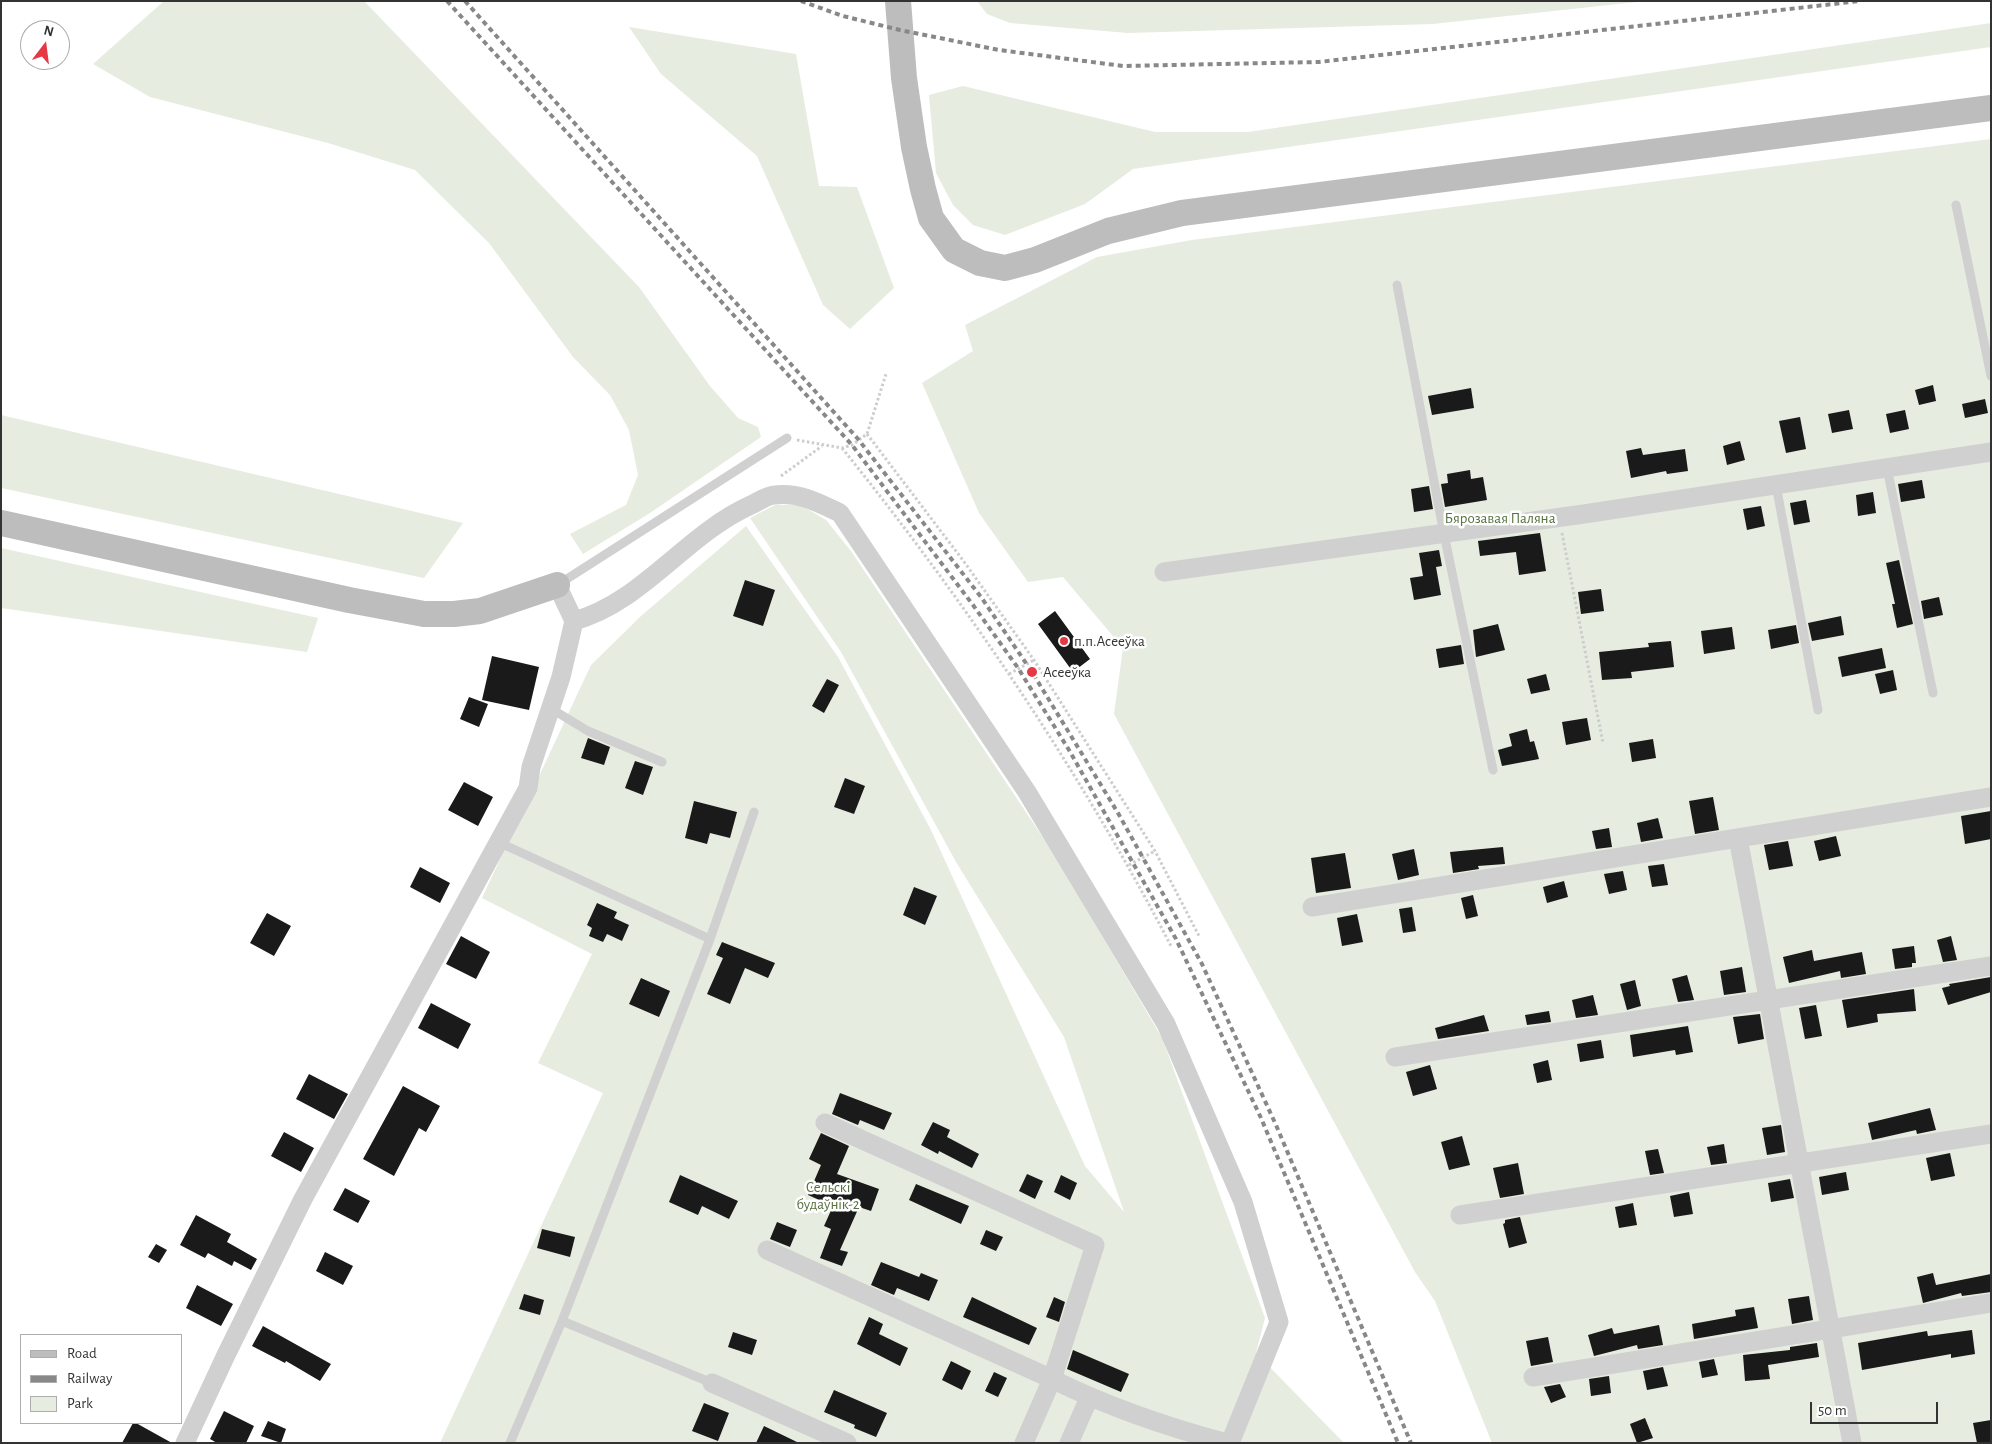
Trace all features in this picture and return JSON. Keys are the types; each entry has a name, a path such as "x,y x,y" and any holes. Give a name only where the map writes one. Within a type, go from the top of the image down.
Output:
{"street":[{"path":"898,1 904,78 912,137 931,218 954,250 980,263 1005,268 1021,265 1108,231 1182,213 1991,108"},
{"path":"1164,572 1444,534 1991,452"},
{"path":"574,621 591,617 622,600 730,514 774,494 806,496 840,513 1028,792 1166,1024 1243,1202 1279,1322 1228,1443 1179,1430 1089,1398 1052,1379 767,1250"},
{"path":"1,523 349,600 424,614 454,614 480,610 557,585 574,621 561,677 531,768 528,788 303,1199 185,1443"},
{"path":"1312,907 1991,797"},
{"path":"1738,838 1852,1443"},
{"path":"1395,1057 1991,966"},
{"path":"825,1123 1095,1245 1052,1379 1024,1443"},
{"path":"1460,1216 1991,1134"},
{"path":"1533,1377 1991,1303"},
{"path":"712,1383 847,1443"},
{"path":"1069,1443 1089,1398"}],"lane":[{"path":"1956,205 1991,376"},
{"path":"1397,285 1444,534 1493,770"},
{"path":"557,585 787,438"},
{"path":"1887,468 1933,693"},
{"path":"1776,485 1818,710"},
{"path":"550,708 588,731 662,762"},
{"path":"510,1443 562,1321 710,939 754,812"},
{"path":"498,842 710,939"},
{"path":"562,1321 712,1383"}],"path":[{"path":"787,438 842,448 852,445 867,434 886,374"},
{"path":"867,434 966,563 1034,660 1155,851 1199,936"},
{"path":"842,448 908,533 1009,674 1129,865 1171,946"},
{"path":"1559,517 1574,586 1603,743"},
{"path":"1009,674 1034,660"},
{"path":"1129,865 1155,851"}],"green space":[{"path":"164,1 364,1 639,287 710,386 738,418 758,427 761,437 650,513 583,554 570,534 626,505 638,475 629,430 610,395 573,357 489,243 415,170 328,143 150,97 93,64"},
{"path":"977,1 1646,1 1433,24 1128,33 1010,23 987,14"},
{"path":"1991,23 1991,47 1133,169 1085,204 1005,235 973,225 953,205 936,173 929,95 963,86 1155,132 1248,132"},
{"path":"629,27 796,54 819,186 857,187 894,288 850,329 823,305 757,156 661,74"},
{"name":"Бярозавая Паляна","path":"1991,139 1991,1443 1492,1443 1435,1301 1415,1272 1114,714 1123,648 1063,577 1028,582 979,513 922,383 973,351 965,325 1097,257 1192,240"},
{"path":"1,415 463,523 424,578 1,488"},
{"name":"Сельскі будаўнік-2","path":"775,505 801,505 826,520 851,551 1054,854 1162,1038 1265,1318 1256,1353 1344,1443 440,1443 603,1093 538,1063 592,954 482,898 591,665 641,616 746,526 838,657 931,830 1085,1166 1124,1212 1064,1037 956,862 841,652 750,518"},
{"path":"1,548 318,618 307,652 1,608"}],"building":[{"path":"1933,385 1936,401 1919,405 1915,390"},
{"path":"1471,388 1474,408 1432,415 1428,396"},
{"path":"1985,399 1988,413 1965,418 1962,404"},
{"path":"1849,410 1853,429 1832,433 1828,414"},
{"path":"1905,410 1909,429 1890,433 1886,414"},
{"path":"1800,417 1806,449 1786,453 1779,421"},
{"path":"1740,441 1745,460 1727,465 1723,446"},
{"path":"1641,448 1643,455 1685,449 1688,471 1667,474 1666,471 1631,478 1626,451"},
{"path":"1470,470 1471,479 1483,477 1487,500 1445,507 1441,484 1448,483 1447,474"},
{"path":"1922,480 1925,498 1901,502 1898,484"},
{"path":"1429,486 1433,509 1414,512 1411,489"},
{"path":"1873,492 1876,513 1858,516 1856,495"},
{"path":"1806,500 1810,522 1794,525 1790,503"},
{"path":"1761,506 1765,526 1747,530 1743,509"},
{"path":"1540,533 1546,571 1519,575 1516,552 1480,556 1478,541"},
{"path":"1439,550 1442,566 1436,567 1441,595 1414,600 1410,578 1423,576 1419,553"},
{"path":"1899,560 1913,624 1897,628 1892,604 1895,604 1886,563"},
{"path":"745,580 775,590 763,626 733,616"},
{"path":"1601,589 1604,611 1581,614 1578,592"},
{"path":"1939,597 1943,615 1924,619 1921,601"},
{"name":"п.п.Асееўка","path":"1055,611 1090,659 1073,672 1038,624"},
{"path":"1841,616 1844,635 1812,641 1808,623"},
{"path":"1498,624 1505,650 1476,657 1473,630"},
{"path":"1796,625 1799,643 1771,649 1768,630"},
{"path":"1732,627 1735,649 1704,654 1701,631"},
{"path":"1671,641 1674,667 1631,672 1632,678 1602,680 1599,652 1649,647 1648,643"},
{"path":"1461,645 1464,664 1439,668 1436,649"},
{"path":"1882,648 1886,668 1842,677 1838,657"},
{"path":"492,656 539,667 529,710 482,700"},
{"path":"1893,670 1897,690 1880,694 1875,674"},
{"path":"1546,674 1550,690 1531,694 1527,679"},
{"path":"827,679 839,685 824,713 812,706"},
{"path":"469,697 488,704 479,727 460,719"},
{"path":"1587,718 1591,740 1566,745 1562,722"},
{"path":"1527,729 1530,742 1534,741 1539,759 1502,766 1498,750 1512,746 1509,734"},
{"path":"588,738 610,747 604,765 581,758"},
{"path":"1653,739 1656,758 1632,762 1629,743"},
{"path":"635,761 653,767 643,795 625,788"},
{"path":"845,778 865,786 854,814 834,807"},
{"path":"464,782 493,797 478,826 448,810"},
{"path":"1713,797 1719,830 1695,834 1689,801"},
{"path":"694,801 737,812 730,838 710,833 707,844 685,838"},
{"path":"1991,811 1991,839 1965,844 1961,816"},
{"path":"1658,818 1663,838 1641,842 1637,823"},
{"path":"1609,828 1612,847 1596,849 1592,831"},
{"path":"1836,836 1841,856 1819,861 1814,841"},
{"path":"1788,841 1793,866 1769,870 1764,845"},
{"path":"1503,847 1505,864 1478,866 1479,869 1453,873 1450,852"},
{"path":"1414,849 1419,875 1398,880 1392,854"},
{"path":"1345,853 1351,888 1316,893 1311,858"},
{"path":"1664,864 1668,885 1652,887 1648,866"},
{"path":"420,867 450,883 440,903 410,887"},
{"path":"1623,871 1627,890 1609,894 1604,874"},
{"path":"1564,881 1568,897 1547,903 1543,887"},
{"path":"914,887 937,896 925,925 903,915"},
{"path":"1473,895 1478,916 1466,919 1461,898"},
{"path":"597,903 617,912 614,918 629,925 622,941 607,934 603,942 589,936 592,928 587,925"},
{"path":"1412,907 1416,931 1403,933 1399,909"},
{"path":"267,913 291,926 274,956 250,943"},
{"path":"1357,914 1363,942 1342,946 1337,918"},
{"path":"461,936 490,952 476,979 446,964"},
{"path":"1951,936 1957,960 1943,962 1937,940"},
{"path":"722,942 775,963 768,978 745,968 730,1004 707,994 723,958 716,955"},
{"path":"1914,946 1916,963 1912,963 1912,967 1895,969 1892,949"},
{"path":"1812,950 1814,961 1862,952 1866,974 1841,978 1840,971 1789,983 1783,957"},
{"path":"1742,967 1746,992 1724,995 1720,971"},
{"path":"1687,975 1694,1000 1678,1002 1672,979"},
{"path":"1991,977 1991,992 1948,1005 1942,988 1950,986 1949,984"},
{"path":"641,978 670,991 659,1017 629,1004"},
{"path":"1635,980 1641,1006 1627,1010 1620,984"},
{"path":"1914,989 1916,1011 1877,1014 1878,1022 1847,1028 1842,1000"},
{"path":"1593,995 1598,1015 1576,1018 1572,1000"},
{"path":"431,1003 471,1024 458,1049 418,1028"},
{"path":"1816,1005 1822,1036 1805,1039 1799,1008"},
{"path":"1549,1011 1551,1022 1527,1025 1525,1015"},
{"path":"1760,1014 1764,1039 1738,1044 1733,1017"},
{"path":"1484,1015 1489,1031 1438,1039 1435,1028"},
{"path":"1688,1026 1693,1052 1676,1055 1675,1050 1633,1057 1630,1035"},
{"path":"1601,1040 1604,1058 1580,1062 1577,1044"},
{"path":"1548,1060 1552,1080 1537,1083 1533,1064"},
{"path":"1430,1065 1437,1089 1413,1096 1406,1072"},
{"path":"309,1074 348,1094 334,1119 296,1099"},
{"path":"403,1086 440,1106 426,1132 419,1128 394,1176 363,1159"},
{"path":"840,1093 892,1113 884,1130 860,1120 858,1125 832,1114"},
{"path":"1930,1108 1936,1130 1917,1134 1916,1130 1872,1140 1868,1123"},
{"path":"933,1122 950,1130 947,1137 979,1154 972,1168 939,1151 938,1154 921,1145"},
{"path":"1781,1125 1785,1152 1767,1155 1762,1128"},
{"path":"284,1132 314,1148 301,1172 271,1156"},
{"path":"821,1133 849,1146 837,1174 879,1189 871,1211 859,1207 840,1250 848,1252 842,1266 820,1258 831,1229 824,1226 833,1206 808,1195 821,1165 809,1159"},
{"path":"1462,1136 1470,1165 1449,1170 1441,1142"},
{"path":"1724,1144 1727,1163 1711,1165 1707,1147"},
{"path":"1658,1149 1664,1173 1650,1175 1645,1151"},
{"path":"1950,1153 1955,1176 1931,1181 1926,1158"},
{"path":"1518,1163 1524,1194 1500,1198 1493,1168"},
{"path":"1846,1172 1849,1190 1822,1195 1819,1177"},
{"path":"1027,1174 1043,1181 1035,1199 1019,1191"},
{"path":"680,1175 738,1201 729,1219 702,1206 698,1215 669,1202"},
{"path":"1061,1175 1077,1183 1070,1200 1054,1192"},
{"path":"1790,1179 1794,1198 1771,1202 1768,1183"},
{"path":"916,1184 969,1206 961,1224 909,1200"},
{"path":"345,1188 370,1201 358,1223 333,1210"},
{"path":"1689,1192 1693,1214 1674,1217 1670,1196"},
{"path":"1633,1203 1637,1225 1619,1228 1615,1207"},
{"path":"196,1215 231,1234 227,1242 257,1259 251,1270 234,1261 232,1266 208,1253 205,1258 180,1245"},
{"path":"1520,1217 1527,1243 1509,1248 1503,1224 1505,1220"},
{"path":"777,1222 797,1230 790,1247 770,1239"},
{"path":"542,1229 575,1237 570,1257 537,1248"},
{"path":"986,1230 1003,1237 996,1251 980,1244"},
{"path":"156,1244 167,1250 159,1263 148,1257"},
{"path":"325,1252 353,1266 343,1285 316,1271"},
{"path":"881,1262 919,1277 921,1273 938,1280 929,1301 897,1288 894,1295 871,1285"},
{"path":"1933,1273 1936,1285 1991,1274 1991,1292 1962,1296 1961,1293 1923,1303 1917,1277"},
{"path":"197,1285 233,1304 221,1326 186,1308"},
{"path":"524,1294 544,1300 540,1315 519,1309"},
{"path":"1809,1296 1813,1320 1792,1324 1788,1299"},
{"path":"972,1297 1037,1328 1029,1345 963,1317"},
{"path":"1054,1297 1065,1302 1059,1322 1046,1317"},
{"path":"1754,1307 1758,1328 1694,1339 1692,1324 1736,1316 1735,1310"},
{"path":"869,1317 883,1324 879,1334 908,1348 900,1366 857,1344"},
{"path":"1659,1325 1663,1345 1638,1349 1637,1345 1594,1356 1588,1335 1612,1328 1614,1334"},
{"path":"263,1326 331,1364 320,1381 286,1361 285,1363 252,1346"},
{"path":"1972,1330 1975,1354 1951,1358 1951,1354 1862,1370 1858,1343 1927,1331 1928,1336"},
{"path":"733,1332 757,1340 752,1355 728,1347"},
{"path":"1548,1337 1553,1362 1531,1366 1526,1341"},
{"path":"1817,1343 1819,1357 1768,1365 1770,1379 1745,1381 1743,1355 1790,1350 1790,1347"},
{"path":"1073,1350 1129,1374 1121,1392 1067,1369"},
{"path":"1714,1359 1718,1375 1702,1378 1699,1362"},
{"path":"951,1361 971,1371 962,1390 942,1380"},
{"path":"1663,1367 1668,1386 1647,1390 1643,1371"},
{"path":"994,1372 1007,1378 998,1397 985,1391"},
{"path":"1609,1376 1611,1393 1591,1396 1589,1379"},
{"path":"1560,1384 1566,1397 1551,1403 1544,1387"},
{"path":"834,1390 887,1413 876,1437 854,1428 855,1425 824,1412"},
{"path":"704,1403 729,1413 718,1441 692,1431"},
{"path":"224,1411 254,1426 246,1443 217,1443 210,1439"},
{"path":"1645,1418 1653,1438 1637,1443 1630,1424"},
{"path":"1991,1420 1991,1443 1977,1443 1973,1423"},
{"path":"268,1421 286,1429 281,1443 261,1436"},
{"path":"132,1424 138,1424 172,1443 122,1443"},
{"path":"764,1426 799,1443 756,1443"}],"railway":[{"path":"447,1 852,445 973,605 1018,668 1069,750 1176,939 1261,1118 1398,1443"},
{"path":"465,1 858,439 981,597 1032,672 1118,813 1202,964 1276,1125 1411,1443"},
{"path":"801,1 843,16 900,30 999,50 1123,66 1319,62 1860,1"}],"place":[{"name":"п.п.Асееўка","path":"1064,641"},
{"name":"Асееўка","path":"1032,672"}]}
